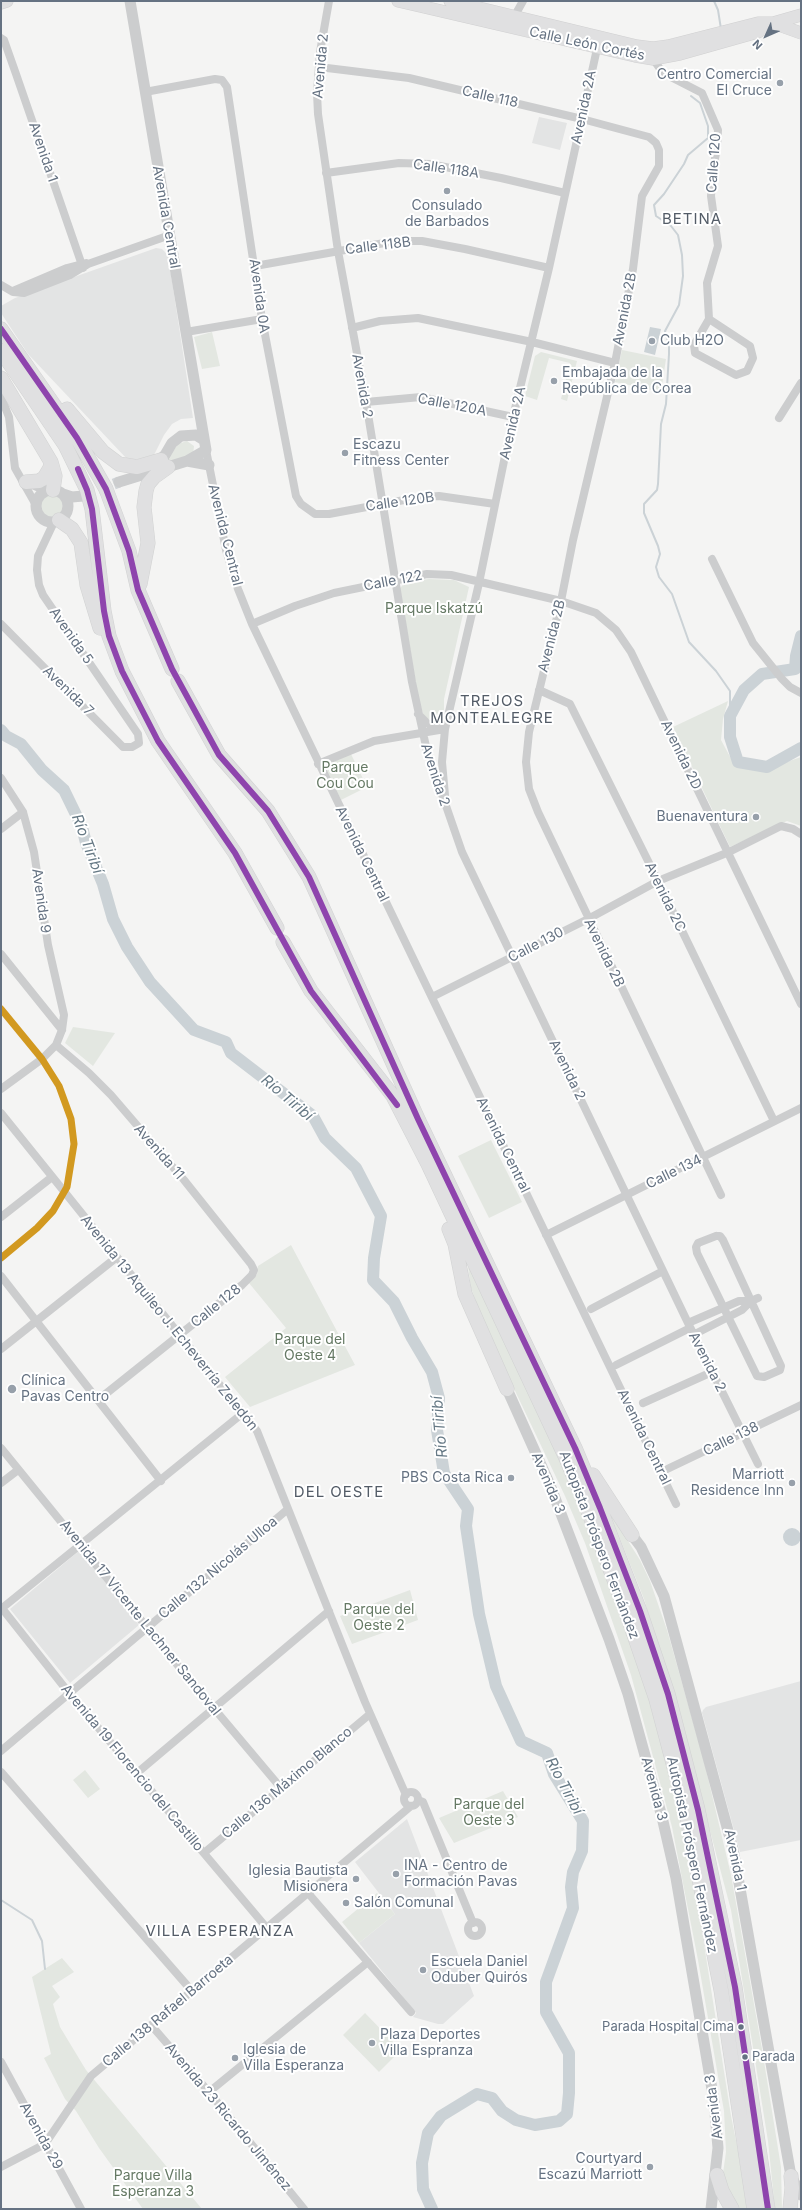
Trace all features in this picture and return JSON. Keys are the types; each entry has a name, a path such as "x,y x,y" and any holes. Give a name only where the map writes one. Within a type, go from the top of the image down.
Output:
{"highway":[{"name":"Autopista Próspero Fernández","path":"1,329 77,438 106,489 129,551 138,590 175,675 219,755 268,811 309,877 418,1119 575,1448 642,1619 668,1694 698,1810 735,1987 768,2209"},
{"path":"15,349 112,460 126,467 164,464"},
{"path":"1,351 65,445 87,490 92,509 104,611 109,636 122,670"},
{"path":"1,378 51,462 55,476 54,492"},
{"path":"23,480 39,481 44,478 50,468 51,462"},
{"path":"138,590 148,543 144,507 146,491 148,484 164,464"},
{"path":"61,517 72,529 81,543 87,585 93,610 102,633 158,740 235,853 277,928"},
{"name":"Autopista Próspero Fernández","path":"283,942 311,991 393,1096 428,1164 572,1472 627,1614 656,1699 686,1812 721,1990 754,2209"},
{"path":"428,1164 441,1210 455,1244 465,1294 507,1389"},
{"path":"575,1448 632,1535"},
{"path":"717,2175 722,2191 732,2209"},
{"path":"790,2209 792,2188 791,2176"}],"main road":[{"path":"1,3 7,1"},
{"name":"Calle León Cortés","path":"401,1 598,42 653,48 668,46 758,23 773,23 801,15"},
{"name":"Calle León Cortés","path":"450,1 514,17 653,59 680,54 761,31 773,23"},
{"path":"773,23 801,33"},
{"path":"761,31 801,33"}],"street":[{"name":"Avenida Central","path":"130,1 202,421 198,452 208,465 226,550 238,589 252,624 318,764 676,1504"},
{"name":"Avenida 2","path":"329,1 319,67 318,114 338,250 366,402 421,732 462,852 627,1194 690,1329 758,1464"},
{"path":"514,17 523,1"},
{"name":"Avenida 1","path":"1,38 4,40 84,265"},
{"name":"Avenida 2A","path":"447,811 442,762 445,725 479,583 513,417 532,342 598,42"},
{"name":"Calle 120","path":"653,59 663,72 702,93 718,130 718,148 713,169 711,196 718,246 707,283 709,319"},
{"name":"Calle 118","path":"319,67 409,78 582,119 649,137 656,143"},
{"name":"Avenida 0A","path":"145,92 215,79 222,80 227,87 262,319 296,496 306,509"},
{"name":"Avenida 2B","path":"656,143 660,154 659,166 642,196 634,269 615,363 573,540 561,601 529,732 526,762 529,789 538,812 721,1195"},
{"name":"Calle 118A","path":"326,173 399,163 430,164 493,176 565,193"},
{"path":"1,284 13,292 170,235"},
{"name":"Calle 118B","path":"255,266 338,250 390,242 422,241 465,248 548,268"},
{"path":"352,328 380,321 418,318 532,342 615,363"},
{"path":"186,332 262,319"},
{"path":"709,319 750,346 753,358 747,372 736,375 695,352 694,345 709,319"},
{"path":"779,418 801,383"},
{"path":"1,397 9,417 15,468 23,480 36,504 38,512 43,519 61,517 82,497 54,492 23,480"},
{"name":"Calle 120A","path":"366,402 421,397 513,417"},
{"path":"164,464 176,439 196,430 202,421"},
{"path":"186,434 196,440 198,452"},
{"path":"186,434 196,435 198,452 208,465"},
{"path":"119,482 198,452"},
{"path":"36,504 38,498 54,492"},
{"path":"54,492 68,501 61,517"},
{"name":"Calle 120B","path":"306,509 315,514 329,514 439,496 495,504"},
{"name":"Avenida 5","path":"61,517 38,556 37,570 39,585 43,595 138,734 139,743"},
{"path":"712,559 753,643 782,679 790,687 801,693"},
{"name":"Calle 122","path":"252,624 295,606 334,593 427,574 451,576 561,601"},
{"name":"Avenida 2D","path":"561,601 596,612 607,620 623,639 729,852 801,1004"},
{"name":"Avenida 7","path":"1,624 123,747 132,747 139,743"},
{"name":"Avenida 2C","path":"539,690 570,704 658,881 774,1121"},
{"path":"418,714 428,724 445,725"},
{"path":"318,764 374,741 421,732 445,725"},
{"name":"Avenida 9","path":"1,778 23,812 34,852 48,945 64,1015 62,1030"},
{"path":"1,829 23,812"},
{"name":"Calle 130","path":"432,997 588,919 658,881 729,852 781,826 793,829 801,834"},
{"path":"1,955 62,1030 56,1045 42,1059 1,1089"},
{"name":"Avenida 11","path":"56,1045 89,1072 111,1095 184,1180 253,1267"},
{"name":"Calle 134","path":"546,1235 801,1108"},
{"name":"Avenida 13 Aquileo J. Echeverría Zeledón","path":"1,1113 257,1431 370,1714 406,1795"},
{"path":"1,1217 52,1177"},
{"path":"716,1236 720,1236 723,1240 755,1300 781,1366 780,1370 764,1377 757,1376 723,1307 696,1253 696,1246 698,1243 716,1236"},
{"path":"1,1349 117,1257"},
{"name":"Calle 128","path":"98,1400 242,1285 252,1275 253,1267"},
{"path":"591,1309 663,1271"},
{"path":"1,1276 161,1481"},
{"path":"690,1329 728,1317 742,1310 755,1300"},
{"path":"616,1365 690,1329 723,1307 739,1301 755,1300"},
{"path":"643,1403 712,1372"},
{"name":"Avenida 3","path":"507,1389 553,1491 609,1639 628,1694 662,1817 676,1878 714,2101 718,2148 717,2175 711,2209"},
{"name":"Calle 138","path":"661,1472 801,1405"},
{"path":"1,1608 161,1481 243,1413"},
{"name":"Avenida 17 Vicente Lachner Sandoval","path":"1,1448 146,1627 281,1788"},
{"path":"1,1483 18,1470"},
{"name":"Calle 132 Nicolás Ulloa","path":"1,1751 288,1508"},
{"name":"Avenida 1","path":"632,1535 641,1547 664,1596 733,1849 791,2176 801,2195"},
{"name":"Avenida 19 Florencio del Castillo","path":"1,1608 69,1693 266,1928"},
{"path":"137,1773 328,1611"},
{"name":"Calle 136 Máximo Blanco","path":"204,1853 370,1714"},
{"path":"1,1772 192,1991"},
{"path":"418,1800 416,1804 411,1806 405,1802 406,1795 414,1792 418,1800 423,1802 473,1923"},
{"name":"Calle 138 Rafael Barroeta","path":"45,2144 90,2076 411,1806"},
{"path":"308,1892 411,2012"},
{"path":"209,2092 368,1962"},
{"name":"Avenida 23 Ricardo Jiménez","path":"151,2025 209,2092 304,2209"},
{"name":"Avenida 29","path":"1,2062 81,2209"},
{"path":"1,2167 45,2144"}],"shaded area":[{"path":"539,117 567,123 560,150 532,143"},
{"path":"156,248 162,249 168,255 193,418 181,419 172,424 164,435 154,455 136,461 127,459 28,354 1,313 1,306 15,298"},
{"name":"Club H2O","path":"650,327 661,329 655,355 644,352"},
{"path":"792,1528 798,1531 801,1537 798,1543 792,1546 786,1543 783,1537 786,1531"},
{"path":"80,1550 139,1625 70,1683 10,1609"},
{"path":"801,1681 801,1840 740,1852 702,1713 703,1710 706,1707"},
{"name":"Escuela Daniel Oduber Quirós","path":"407,1819 474,1996 443,2024 413,2017 416,2013 359,1943 395,1914 355,1862"}],"green space":[{"path":"212,332 220,366 202,369 194,337"},
{"path":"622,350 666,359 661,392 615,382"},
{"path":"541,352 577,361 567,401 561,399 570,363 549,358 537,400 525,396 535,356"},
{"path":"187,441 194,446 193,455 163,465 178,444"},
{"path":"52,495 56,496 62,502 62,510 56,516 52,517 48,516 42,510 41,506 42,502 48,496"},
{"name":"Parque Iskatzú","path":"429,579 454,580 469,587 444,699 444,710 440,716 432,721 424,717 418,697 400,588 406,582"},
{"path":"728,701 723,719 721,740 735,766 761,771 801,757 801,826 787,821 730,847 673,727"},
{"name":"Parque Cou Cou","path":"351,754 367,787 341,800 326,770 328,764"},
{"path":"73,1027 115,1033 93,1066 65,1043"},
{"path":"491,1140 522,1202 489,1218 458,1156"},
{"name":"Parque del Oeste 4","path":"291,1245 355,1365 250,1407 225,1377 286,1328 249,1283 257,1274 258,1266"},
{"path":"468,1267 471,1270 577,1491 632,1637 687,1836 731,2116 750,2209 740,2209 730,2193 723,2173 726,2152 724,2111 698,1960 672,1827 631,1675 585,1543 565,1496 488,1334 471,1288"},
{"path":"609,1511 640,1560 650,1581 667,1630 703,1757 731,1875 762,2049 781,2167 782,2209 775,2209 768,2141 731,1910 679,1714 644,1599"},
{"name":"Parque del Oeste 2","path":"410,1590 418,1620 352,1644 340,1616"},
{"path":"85,1770 100,1789 88,1798 73,1780"},
{"name":"Parque del Oeste 3","path":"503,1791 518,1817 454,1843 439,1818"},
{"path":"377,1893 395,1914 359,1943 342,1922"},
{"name":"Parque Villa Esperanza 3","path":"62,1958 74,1972 52,1986 60,1997 53,2004 60,2027 86,2070 202,2209 143,2209 99,2148 76,2111 65,2099 44,2058 51,2054 32,1977"},
{"name":"Plaza Deportes Villa Espranza","path":"365,2013 401,2050 379,2072 343,2035"}],"waterway":[{"path":"714,1 718,10 721,29"},
{"path":"691,96 700,103 708,126 708,138 688,155 684,164 664,194 654,205 656,216 671,226 678,235 682,255 683,276 679,305 665,331 669,345 669,354 666,404 661,424 658,484 657,490 644,504 644,513 660,554 656,567 659,577 672,594 689,642 716,671 730,691 730,716"},
{"path":"801,636 796,656 795,669 762,674 744,690 730,716 730,737 738,762 767,767 801,748"},
{"name":"Río Tiribí","path":"1,730 6,736 21,744 42,770 64,790 82,827 86,843 103,884 113,919 127,947 150,982 194,1030 226,1042 231,1053 313,1116 325,1138 356,1168 381,1216 374,1258 373,1280 394,1302 412,1338 432,1372 439,1398 437,1430 444,1473 468,1509 466,1526 479,1614 496,1686 521,1741 547,1753 554,1774 583,1821 582,1851 573,1872 571,1887 573,1908 546,1982 546,2012 569,2053 569,2093 567,2114 559,2121 535,2125 516,2120 502,2111 492,2098 477,2094 441,2116 428,2133 422,2163 423,2189 432,2209"},
{"path":"1,1900 32,1920 42,1941 45,1969"}],"tunnel":[{"path":"83,496 119,482"}],"transit line":[{"path":"1,329 77,438 106,489 129,551 138,590 172,669 219,755 268,811 309,877 418,1119 575,1448 600,1508 640,1611 668,1694 698,1810 735,1987 768,2209"},
{"path":"78,469 87,490 92,509 104,611 109,636 122,671 158,741 235,853 311,991 397,1105"},
{"path":"1,1009 42,1059 59,1086 71,1119 74,1144 67,1187 53,1211 37,1228 1,1258"}],"place":[{"name":"Centro Comercial El Cruce","path":"780,83"},
{"name":"Consulado de Barbados","path":"447,191"},
{"name":"Club H2O","path":"652,341"},
{"name":"Embajada de la República de Corea","path":"554,381"},
{"name":"Escazu Fitness Center","path":"345,453"},
{"name":"Buenaventura","path":"756,817"},
{"name":"Clínica Pavas Centro","path":"12,1389"},
{"name":"PBS Costa Rica","path":"511,1478"},
{"name":"Marriott Residence Inn","path":"792,1483"},
{"name":"INA - Centro de Formación Pavas","path":"396,1874"},
{"name":"Iglesia Bautista Misionera","path":"356,1879"},
{"name":"Salón Comunal","path":"346,1903"},
{"name":"Escuela Daniel Oduber Quirós","path":"423,1970"},
{"name":"Parada Hospital Cima","path":"741,2027"},
{"name":"Plaza Deportes Villa Espranza","path":"372,2043"},
{"name":"Parada","path":"745,2057"},
{"name":"Iglesia de Villa Esperanza","path":"235,2058"},
{"name":"Courtyard Escazú Marriott","path":"650,2167"}],"district":[{"name":"BETINA","path":"692,219"},
{"name":"TREJOS MONTEALEGRE","path":"492,710"},
{"name":"DEL OESTE","path":"339,1492"},
{"name":"VILLA ESPERANZA","path":"220,1931"}]}
